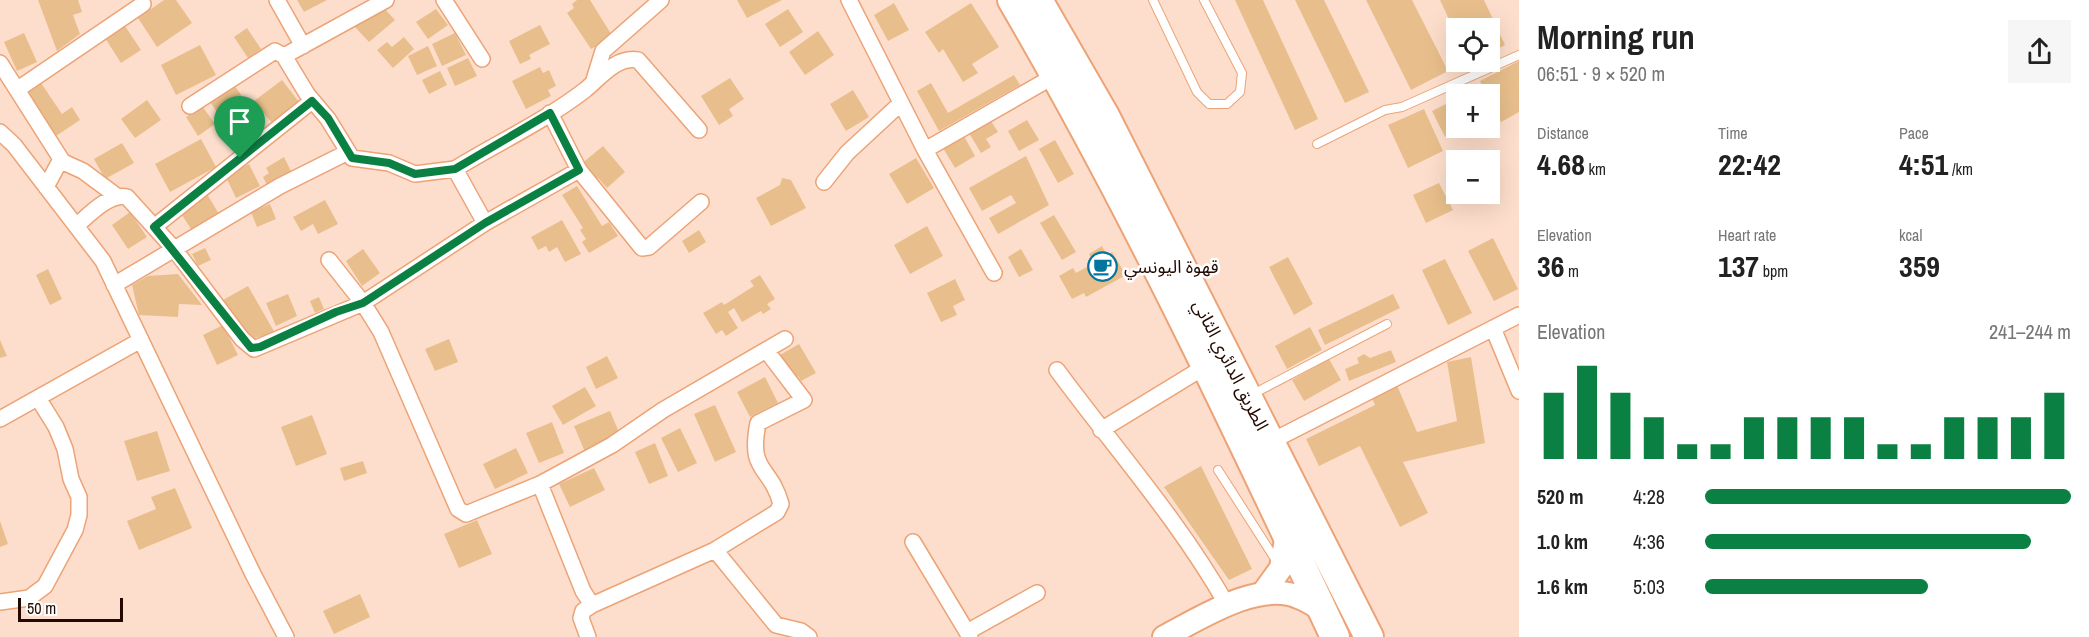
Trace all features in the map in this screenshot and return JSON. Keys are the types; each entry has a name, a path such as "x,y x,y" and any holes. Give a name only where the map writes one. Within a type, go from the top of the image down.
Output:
{"highway":[{"name":"الطريق الدائري الثاني","path":"1012,0 1056,75 1206,366 1335,637"},
{"name":"الطريق الدائري الثاني","path":"1038,0 1105,116 1368,637"}],"street":[{"path":"277,0 303,45"},
{"path":"284,56 386,0"},
{"path":"444,0 482,59"},
{"path":"594,80 603,51 661,0"},
{"path":"849,0 925,150 994,273"},
{"path":"18,89 142,4"},
{"path":"190,105 274,51 284,56 312,101 328,118 346,153 352,158 389,163 415,174 455,169 576,97 594,80 618,63 630,58 638,60 699,130"},
{"path":"0,63 61,161 83,171 117,197"},
{"path":"925,150 1056,75"},
{"path":"154,227 312,101"},
{"path":"824,182 847,153 901,103"},
{"path":"550,113 579,170 642,248 650,247 702,202"},
{"path":"0,132 103,261 285,637"},
{"path":"114,285 272,190 346,153"},
{"path":"46,187 61,161"},
{"path":"455,169 485,223"},
{"path":"76,226 106,202 122,196 132,200 175,250 251,348 260,347 336,312 363,303 485,223 579,170"},
{"path":"329,260 363,303 381,332 460,512 473,512 540,484 612,445 663,410 785,339"},
{"path":"1270,442 1519,315"},
{"path":"1492,328 1519,391"},
{"path":"0,419 141,340"},
{"path":"588,637 581,618 583,612 592,605 716,550 777,512 782,504 776,488 756,460 753,446 758,423 804,400 766,350"},
{"path":"1101,430 1206,366"},
{"path":"1057,370 1184,535 1227,605"},
{"path":"0,602 29,598 45,586 75,531 79,515 79,497 71,479 65,449 56,427 38,398"},
{"path":"540,484 584,591 592,605"},
{"path":"1263,593 1281,568 1287,534"},
{"path":"913,542 968,635 1037,593"},
{"path":"716,550 776,625 801,631 809,637"},
{"path":"1164,637 1227,605 1263,593 1297,596 1323,610"}],"lane":[{"path":"1153,0 1197,92 1209,104 1227,104 1240,92 1242,73 1204,0"},
{"path":"1317,144 1385,110 1402,107 1519,55"},
{"path":"1247,397 1387,324"},
{"path":"1218,470 1281,568"}],"building":[{"path":"38,0 78,0 82,12 73,15 80,34 57,51"},
{"path":"164,0 176,0 192,23 157,47 138,18"},
{"path":"297,0 327,0 304,12"},
{"path":"577,0 590,0 613,37 591,49 567,13 574,8 572,4"},
{"path":"737,0 782,0 747,18"},
{"path":"1235,0 1263,0 1318,119 1295,130"},
{"path":"1295,0 1324,0 1369,92 1345,103"},
{"path":"1366,0 1412,0 1446,67 1446,72 1411,90"},
{"path":"1440,0 1484,0 1492,18 1448,18"},
{"path":"894,3 909,30 888,41 874,15"},
{"path":"971,3 999,47 972,64 978,73 963,82 943,49 939,53 925,32"},
{"path":"381,5 395,20 369,42 355,27"},
{"path":"436,9 448,25 428,39 416,22"},
{"path":"788,9 803,32 780,47 765,24"},
{"path":"540,25 550,44 529,55 531,59 520,64 509,41"},
{"path":"125,26 141,50 121,63 105,38"},
{"path":"247,28 261,49 248,58 234,37"},
{"path":"818,31 834,55 805,75 789,52"},
{"path":"24,33 37,62 17,71 4,42"},
{"path":"455,33 466,55 442,66 432,44"},
{"path":"1500,34 1505,45 1500,48"},
{"path":"404,37 414,49 393,68 377,50 387,42 392,47"},
{"path":"200,45 216,75 176,95 161,65"},
{"path":"428,46 437,66 417,75 408,56"},
{"path":"468,58 477,76 455,86 447,68"},
{"path":"1519,61 1519,112 1501,122 1500,84 1481,84 1480,81"},
{"path":"540,67 543,73 549,70 556,86 548,90 551,96 526,109 512,81"},
{"path":"440,71 447,85 429,94 422,80"},
{"path":"1014,75 1020,85 939,131 917,91 931,83 948,113"},
{"path":"730,78 744,99 729,109 733,116 719,125 701,96"},
{"path":"282,80 299,102 272,123 254,101"},
{"path":"232,82 246,102 222,119 208,99"},
{"path":"41,83 62,114 72,107 80,120 56,136 27,92"},
{"path":"853,90 869,117 846,131 830,104"},
{"path":"147,100 161,120 135,138 121,119"},
{"path":"1446,104 1446,137 1445,137 1432,111"},
{"path":"202,106 215,124 198,136 186,117"},
{"path":"250,108 265,129 238,148 223,127"},
{"path":"1424,109 1443,151 1408,168 1388,125"},
{"path":"1027,120 1039,140 1019,151 1008,131"},
{"path":"991,121 998,132 986,139 991,147 981,153 969,133"},
{"path":"964,136 975,156 955,168 943,148"},
{"path":"201,139 216,167 170,192 155,164"},
{"path":"1055,140 1074,174 1058,183 1039,149"},
{"path":"122,143 134,163 105,179 94,159"},
{"path":"603,146 625,172 607,188 598,178 594,181 580,165"},
{"path":"1026,156 1049,205 998,234 989,218 1016,203 1011,195 982,211 969,188"},
{"path":"284,157 291,171 267,185 263,177 269,173 266,168"},
{"path":"916,158 934,188 907,204 889,174"},
{"path":"249,164 260,186 236,198 225,175"},
{"path":"782,178 791,180 806,208 771,226 756,198 780,185"},
{"path":"1439,183 1446,196 1446,204 1450,204 1453,210 1426,223 1413,195"},
{"path":"577,186 602,226 609,222 618,236 589,253 582,242 586,239 580,230 583,228 562,195"},
{"path":"207,194 219,214 193,232 180,212"},
{"path":"325,200 338,224 318,234 313,224 301,231 293,217"},
{"path":"270,204 276,219 257,227 251,212"},
{"path":"130,212 147,237 128,249 112,225"},
{"path":"1054,215 1076,252 1062,260 1040,223"},
{"path":"562,220 581,254 565,262 557,247 549,252 546,246 538,250 531,237"},
{"path":"927,226 943,256 910,274 894,245"},
{"path":"699,230 706,242 689,253 682,241"},
{"path":"1493,238 1518,289 1494,301 1468,251"},
{"path":"1102,246 1107,255 1112,252 1126,275 1086,297 1084,293 1072,299 1059,276 1073,268 1076,273 1094,263 1089,254"},
{"path":"205,248 211,260 198,266 192,254"},
{"path":"363,249 380,273 362,286 346,261"},
{"path":"1021,249 1033,270 1019,277 1008,257"},
{"path":"1288,257 1313,304 1294,315 1269,267"},
{"path":"1445,259 1472,313 1448,325 1422,270"},
{"path":"48,269 62,299 50,305 36,275"},
{"path":"178,274 202,305 179,304 178,317 139,315 132,285 148,276"},
{"path":"760,275 775,299 767,304 771,309 763,314 761,311 742,322 734,308 728,312 738,328 726,336 722,330 716,334 703,313 722,302 724,305 754,286 750,281"},
{"path":"955,279 965,300 953,306 957,315 941,322 927,293"},
{"path":"248,286 275,333 254,338 237,323 223,300"},
{"path":"288,294 297,316 276,326 266,303"},
{"path":"1393,294 1400,308 1325,345 1318,330"},
{"path":"319,297 324,309 315,313 310,301"},
{"path":"223,325 238,355 217,365 203,335"},
{"path":"1310,327 1322,350 1287,369 1275,346"},
{"path":"449,339 458,362 435,371 425,349"},
{"path":"0,340 7,356 0,358"},
{"path":"799,344 816,373 801,381 798,376 791,380 778,356"},
{"path":"1391,350 1396,362 1349,381 1345,369 1359,363 1357,358 1364,354 1370,358"},
{"path":"607,356 618,378 596,389 586,367"},
{"path":"1471,357 1485,443 1403,462 1428,513 1400,527 1360,446 1319,466 1306,439 1375,405 1370,394 1396,383 1417,432 1457,421 1447,362"},
{"path":"1329,359 1341,380 1304,401 1292,380"},
{"path":"765,377 778,403 750,417 737,392"},
{"path":"585,387 596,406 563,425 552,406"},
{"path":"715,405 736,452 715,462 694,414"},
{"path":"610,411 621,437 585,452 574,426"},
{"path":"312,415 327,454 296,466 281,427"},
{"path":"552,422 564,453 539,463 526,433"},
{"path":"680,428 697,463 678,472 661,438"},
{"path":"157,431 170,471 137,481 124,441"},
{"path":"655,443 668,476 649,484 635,452"},
{"path":"516,448 528,473 495,489 483,464"},
{"path":"363,461 367,473 344,481 340,468"},
{"path":"1201,466 1252,569 1229,580 1164,487"},
{"path":"594,468 605,490 570,507 559,484"},
{"path":"175,488 192,528 139,550 127,521 156,509 151,497"},
{"path":"477,520 492,554 459,568 444,534"},
{"path":"0,521 8,544 0,547"},
{"path":"360,594 370,617 334,634 323,611"}],"place":[{"name":"قهوة اليونسي","path":"1103,266"}],"route":[{"path":"312,101 328,118 346,153 352,158 389,163 415,174 424,175 455,169 550,113 579,170 485,223 363,303 336,312 254,349 242,339 175,250 154,227 240,158 280,129 312,101"}]}
